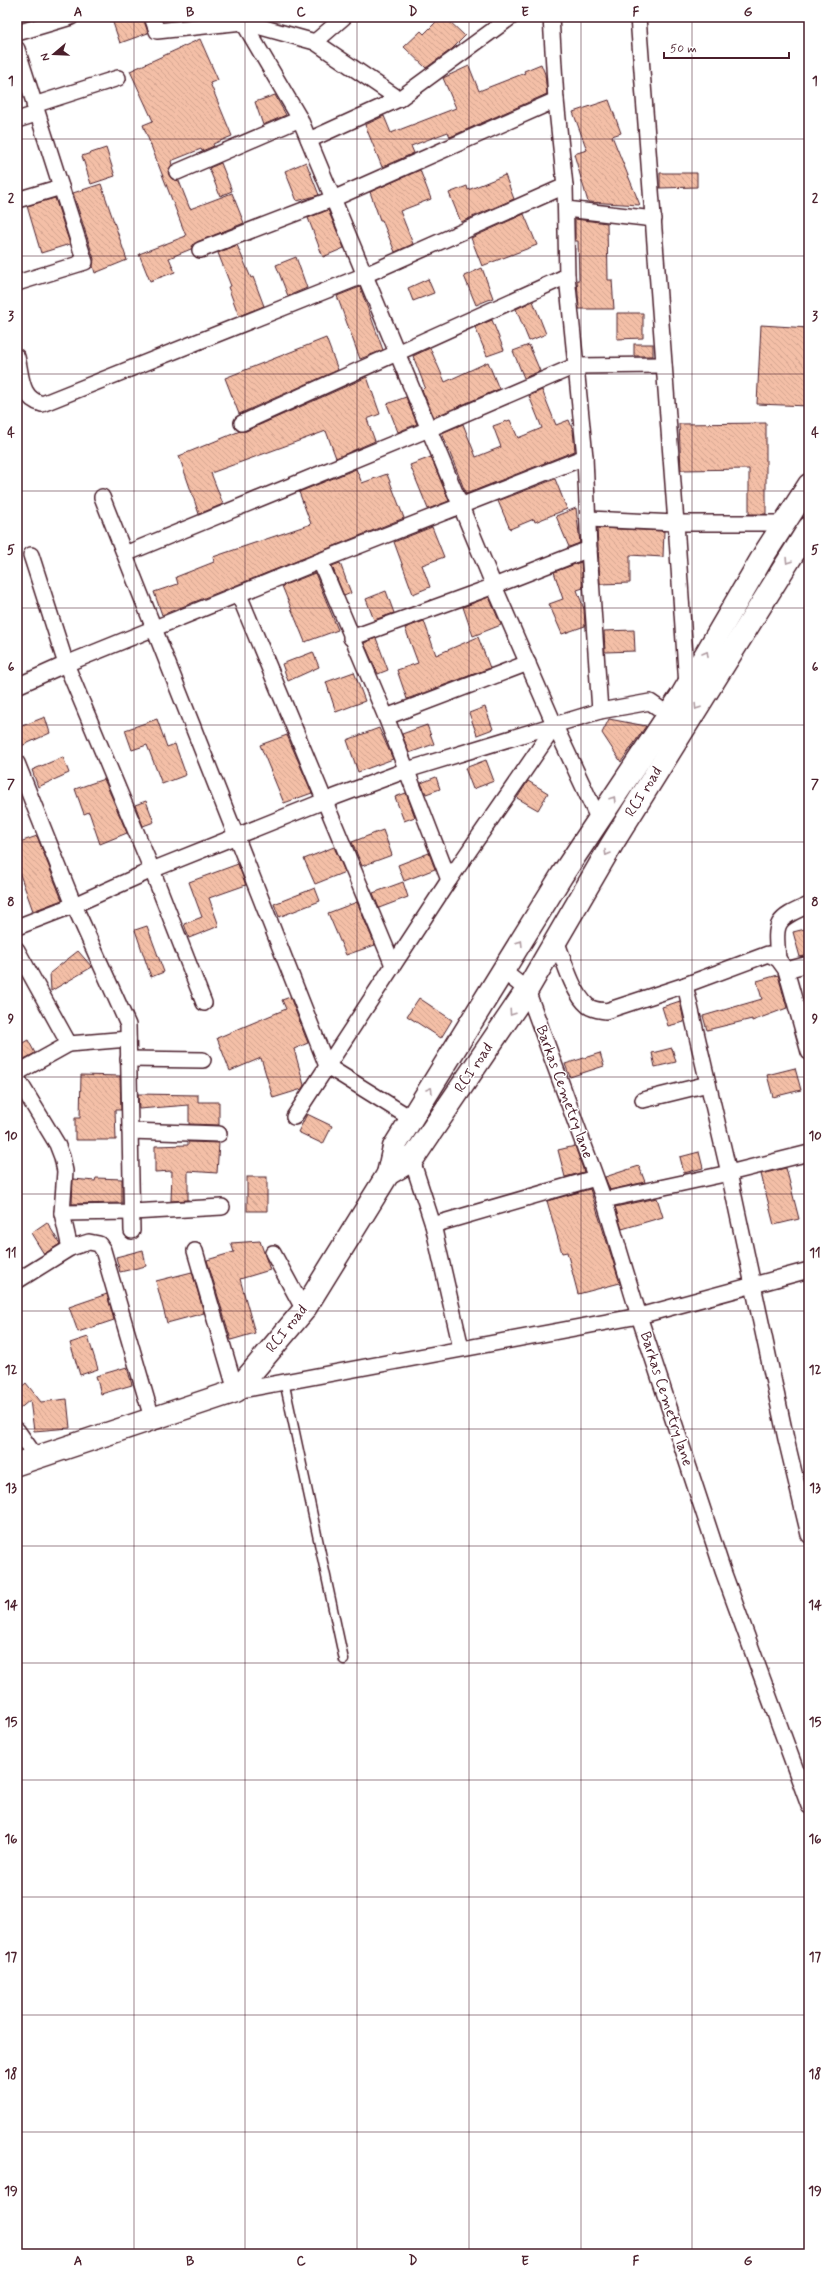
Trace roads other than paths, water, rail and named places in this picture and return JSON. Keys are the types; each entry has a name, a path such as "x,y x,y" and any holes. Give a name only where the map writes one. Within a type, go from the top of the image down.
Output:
{"street":[{"path":"17,33 71,17"},
{"path":"152,17 156,31 246,20 315,42 399,99"},
{"path":"315,42 344,17"},
{"path":"551,17 556,100 565,186 567,276 585,457 589,549 600,711"},
{"path":"638,17 654,219 687,686"},
{"path":"309,140 399,99 504,19"},
{"path":"246,20 300,119 335,198 365,275 398,350 494,586 555,726 599,820"},
{"path":"17,48 35,109 85,262 17,283"},
{"path":"17,120 35,109 118,78"},
{"path":"200,250 335,198 556,100"},
{"path":"177,172 300,119"},
{"path":"17,357 26,395 31,401 42,404 365,275 565,186"},
{"path":"17,200 61,187"},
{"path":"566,209 654,219"},
{"path":"242,423 398,350 567,276"},
{"path":"125,554 429,429 575,366 664,365"},
{"path":"17,686 66,664 320,561 585,457"},
{"path":"388,1174 394,1147 503,971 599,820 676,720 687,686 784,523 809,485"},
{"path":"102,497 326,1066 412,1119"},
{"path":"588,519 676,523 784,523"},
{"name":"RCI road","path":"236,1391 304,1310 388,1174 412,1160 527,990 612,844 676,720 809,528"},
{"path":"351,638 494,586 589,549"},
{"path":"31,555 66,664 152,870 204,1003"},
{"path":"320,561 351,638 386,717 449,880"},
{"path":"239,595 393,965"},
{"path":"386,717 528,663"},
{"path":"17,926 74,905 152,870 324,801 407,770 600,711 650,702 676,720"},
{"path":"294,1117 449,880 555,726"},
{"path":"17,763 74,905 128,1025 132,1231"},
{"path":"809,905 787,915 780,922 776,932 782,964 809,1052"},
{"path":"556,940 580,997 588,1006 596,1010 606,1010 685,985 756,957 768,954 782,964 809,964"},
{"path":"17,950 70,1044"},
{"path":"503,971 527,990"},
{"path":"685,985 729,1173 786,1439 809,1535"},
{"name":"Barkas Cemetry lane","path":"527,990 604,1200 638,1316 723,1571 809,1806"},
{"path":"17,1073 70,1044 128,1039"},
{"path":"128,1059 203,1060"},
{"path":"17,1078 57,1144 62,1158 65,1171 62,1213 70,1248"},
{"path":"643,1100 708,1084"},
{"path":"130,1131 219,1134"},
{"path":"394,1147 412,1160 433,1225 461,1348"},
{"path":"604,1200 729,1173 809,1153"},
{"path":"433,1225 595,1178"},
{"path":"62,1213 132,1212 222,1207"},
{"path":"17,1281 70,1248 89,1242 99,1244 103,1250 152,1418"},
{"path":"195,1251 236,1391"},
{"path":"273,1253 304,1310"},
{"path":"17,1430 27,1460 236,1391 638,1316 809,1270"}],"lane":[{"path":"284,1382 344,1660"}]}
